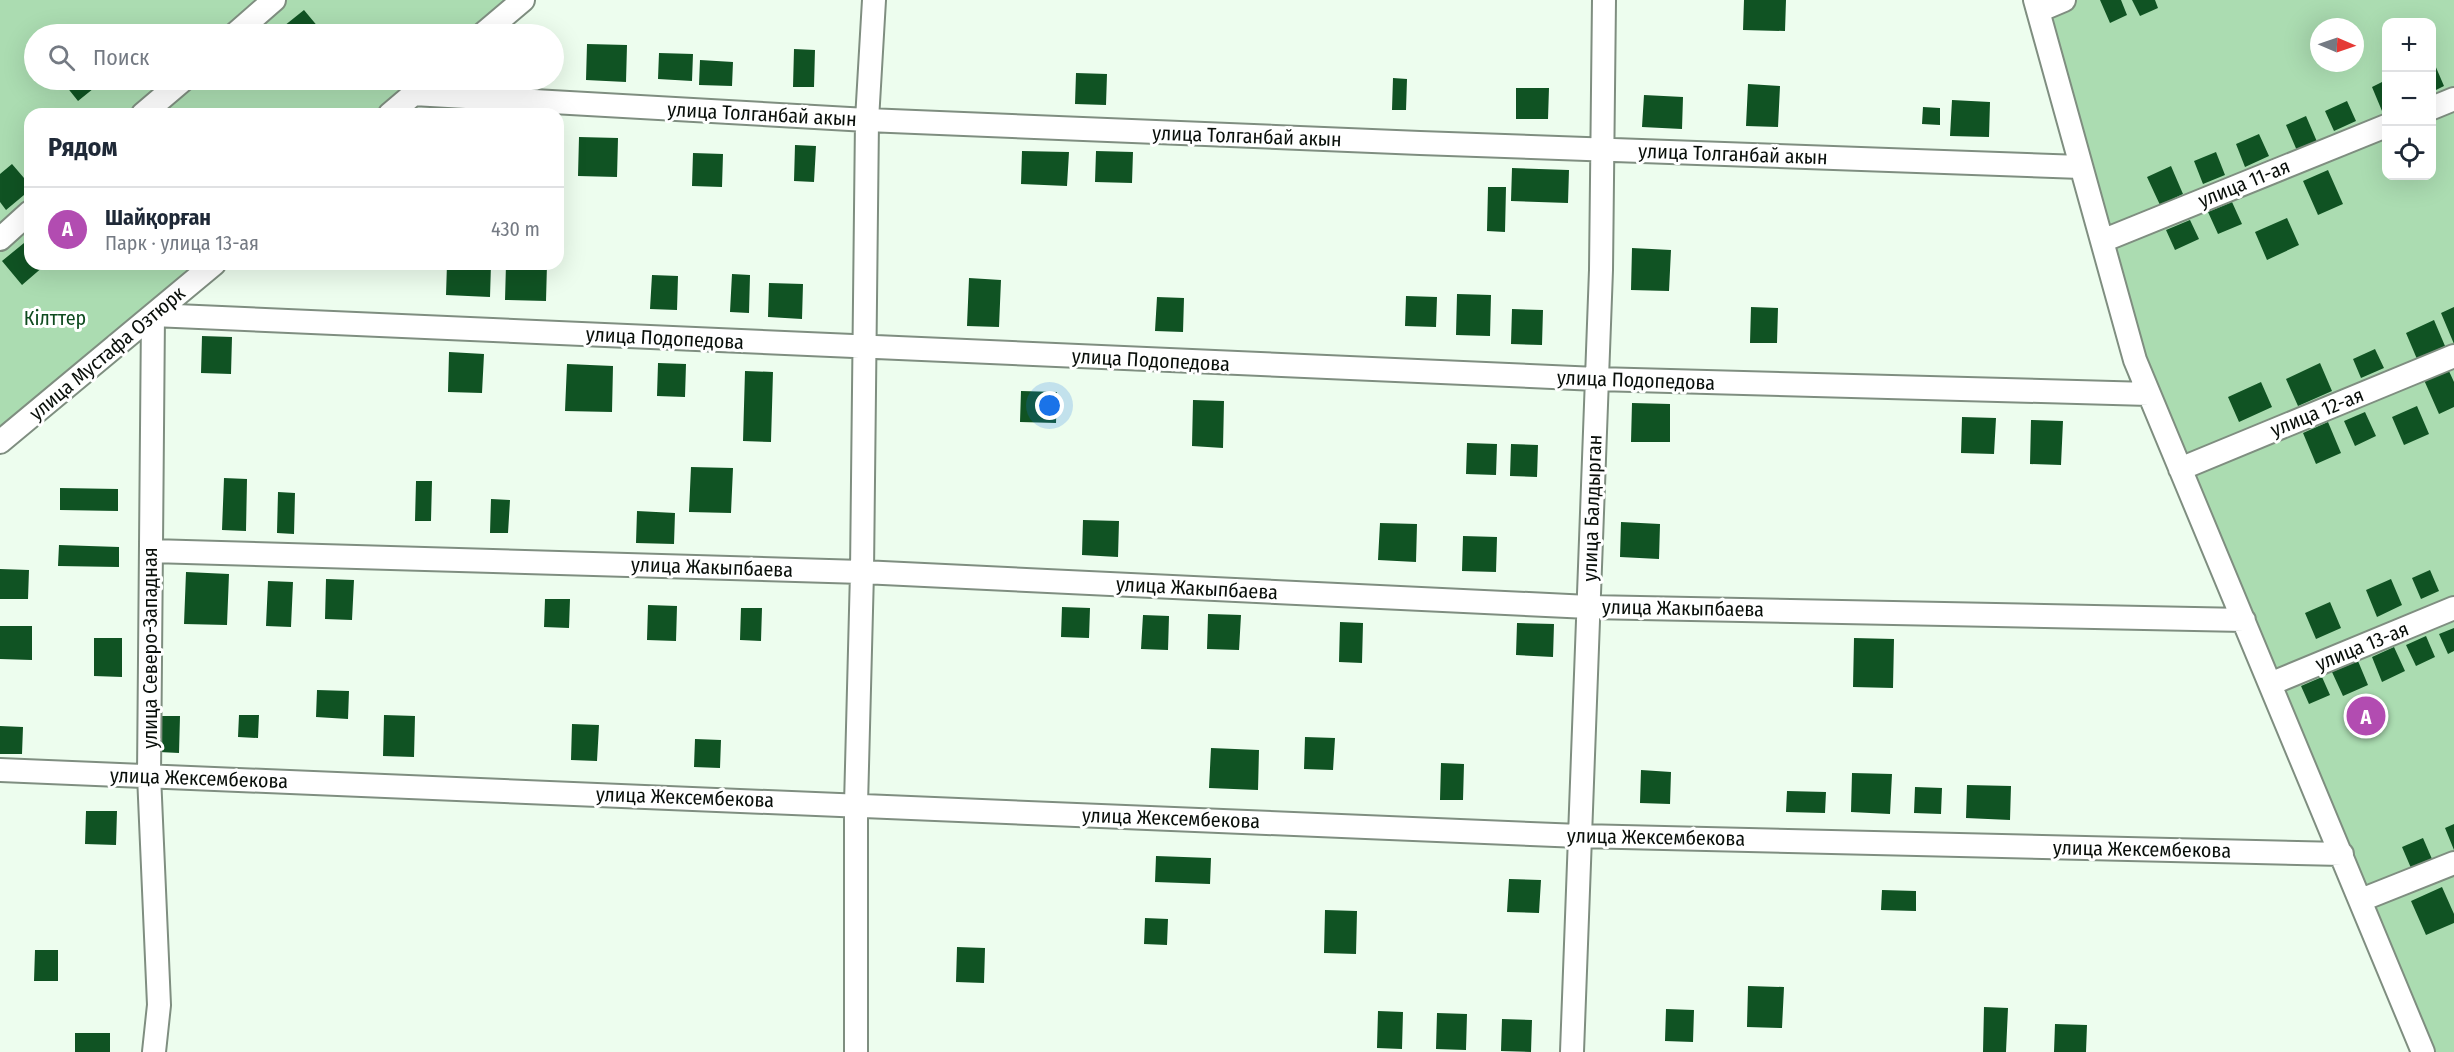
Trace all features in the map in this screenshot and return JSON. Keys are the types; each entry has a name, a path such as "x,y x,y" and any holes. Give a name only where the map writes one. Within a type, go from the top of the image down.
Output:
{"street":[{"path":"246,24 274,0"},
{"path":"495,24 524,0"},
{"path":"856,1052 856,805 862,572 867,120 874,0"},
{"name":"улица Балдырган","path":"1572,1052 1597,379 1604,0"},
{"path":"2064,0 2037,5 2135,360 2423,1052"},
{"path":"150,108 171,90"},
{"path":"397,108 418,90"},
{"name":"улица Толганбай акын","path":"413,94 867,120 2081,167"},
{"path":"2436,106 2454,99"},
{"name":"улица 11-ая","path":"2102,241 2382,128"},
{"path":"0,239 24,218"},
{"name":"улица Мустафа Озтюрк","path":"0,442 207,270"},
{"name":"улица Подопедова","path":"153,315 1597,379 2149,394"},
{"name":"улица Северо-Западная","path":"153,315 149,775 159,1005 154,1052"},
{"name":"улица 12-ая","path":"2180,469 2454,356"},
{"name":"улица Жакыпбаева","path":"151,551 862,572 1589,607 2244,620"},
{"name":"улица 13-ая","path":"2270,684 2454,608"},
{"name":"улица Жексембекова","path":"0,771 149,775 1580,836 2342,854"},
{"path":"2361,900 2454,863"}],"green space":[{"name":"Кілттер","path":"0,0 527,0 497,24 24,24 24,90 418,90 395,108 24,108 24,270 198,270 0,432"},
{"path":"2029,0 2454,0 2454,1052 2426,1052 2129,380"}],"building":[{"path":"1744,0 1786,0 1785,31 1743,30"},
{"path":"2100,0 2121,0 2127,15 2110,23"},
{"path":"2132,0 2155,0 2158,8 2140,16"},
{"path":"304,10 316,24 286,24"},
{"path":"587,44 627,45 626,82 586,80"},
{"path":"794,49 815,50 814,87 793,87"},
{"path":"659,53 693,54 692,81 658,79"},
{"path":"700,60 733,62 732,86 699,85"},
{"path":"2436,67 2444,86 2436,90"},
{"path":"1076,73 1107,74 1106,105 1075,104"},
{"path":"1393,78 1407,79 1406,110 1392,110"},
{"path":"2382,82 2382,111 2372,87"},
{"path":"1748,84 1780,86 1778,127 1746,126"},
{"path":"1516,88 1549,88 1548,119 1516,119"},
{"path":"69,90 92,90 78,101"},
{"path":"1644,95 1683,97 1682,129 1642,127"},
{"path":"1952,100 1990,102 1989,137 1950,136"},
{"path":"2347,101 2356,121 2334,131 2325,111"},
{"path":"1923,107 1940,108 1940,125 1922,124"},
{"path":"2306,116 2318,144 2298,153 2286,125"},
{"path":"2259,134 2269,156 2245,167 2236,144"},
{"path":"579,137 618,138 617,177 578,176"},
{"path":"795,145 816,146 814,182 794,181"},
{"path":"1022,151 1069,152 1067,186 1021,184"},
{"path":"1096,151 1133,152 1132,183 1095,182"},
{"path":"2216,152 2225,175 2203,184 2194,161"},
{"path":"693,153 723,154 722,187 692,186"},
{"path":"12,164 24,178 24,195 6,210 0,202 0,174"},
{"path":"2171,166 2183,194 2160,205 2147,177"},
{"path":"1512,168 1569,170 1568,203 1511,201"},
{"path":"2328,170 2343,204 2318,215 2303,181"},
{"path":"1488,187 1506,187 1505,232 1487,231"},
{"path":"2232,202 2242,224 2218,234 2208,212"},
{"path":"2287,218 2299,245 2267,260 2255,232"},
{"path":"2190,220 2199,239 2175,250 2166,230"},
{"path":"24,243 24,270 39,270 22,285 2,261"},
{"path":"1632,248 1671,250 1669,291 1631,290"},
{"path":"447,270 491,270 490,297 446,295"},
{"path":"506,270 547,270 546,301 505,300"},
{"path":"732,274 750,275 749,313 730,312"},
{"path":"652,275 678,276 677,310 650,309"},
{"path":"969,278 1001,280 999,327 967,326"},
{"path":"769,283 803,284 802,319 768,317"},
{"path":"1457,294 1491,295 1490,336 1456,335"},
{"path":"1406,296 1437,297 1436,327 1405,326"},
{"path":"1157,297 1184,298 1183,332 1155,331"},
{"path":"1751,307 1778,308 1777,343 1750,343"},
{"path":"2454,307 2454,344 2441,313"},
{"path":"1512,309 1543,310 1542,345 1511,344"},
{"path":"2434,320 2445,346 2417,359 2406,333"},
{"path":"202,336 232,337 231,374 201,373"},
{"path":"2375,349 2384,368 2361,378 2353,359"},
{"path":"449,352 484,354 482,393 448,392"},
{"path":"658,363 686,364 685,397 657,396"},
{"path":"2320,363 2332,391 2298,406 2286,379"},
{"path":"567,364 613,366 612,412 565,411"},
{"path":"2448,369 2454,382 2454,407 2439,414 2424,380"},
{"path":"745,371 773,372 771,442 743,441"},
{"path":"2261,382 2272,407 2239,422 2228,397"},
{"path":"1021,391 1057,392 1056,423 1020,422"},
{"path":"1193,400 1224,401 1223,448 1192,446"},
{"path":"1632,403 1670,404 1670,442 1631,442"},
{"path":"2417,406 2429,434 2404,445 2392,417"},
{"path":"2365,412 2376,436 2355,446 2344,421"},
{"path":"1962,417 1996,418 1994,454 1961,453"},
{"path":"2031,420 2063,421 2061,465 2030,464"},
{"path":"2328,422 2341,453 2316,464 2303,433"},
{"path":"1467,443 1497,444 1496,475 1466,474"},
{"path":"1511,444 1538,445 1537,477 1510,476"},
{"path":"691,467 733,468 731,513 689,512"},
{"path":"224,478 247,479 246,531 222,530"},
{"path":"416,481 432,481 431,521 415,521"},
{"path":"60,488 118,489 118,511 60,510"},
{"path":"278,492 295,493 294,534 277,533"},
{"path":"491,499 510,500 508,533 490,533"},
{"path":"637,511 675,513 674,544 636,543"},
{"path":"1083,520 1119,521 1118,557 1082,555"},
{"path":"1621,522 1660,524 1659,559 1620,557"},
{"path":"1380,523 1417,524 1416,562 1378,560"},
{"path":"1463,536 1497,537 1496,572 1462,571"},
{"path":"59,545 119,547 119,567 58,566"},
{"path":"0,569 29,570 28,599 0,599"},
{"path":"2430,570 2439,591 2421,599 2412,578"},
{"path":"186,572 229,574 227,625 184,624"},
{"path":"326,579 354,580 352,620 325,619"},
{"path":"2391,579 2402,605 2377,617 2366,590"},
{"path":"268,581 293,582 291,627 266,626"},
{"path":"545,599 570,599 569,628 544,627"},
{"path":"2330,602 2341,628 2316,639 2305,613"},
{"path":"648,605 677,606 676,641 647,640"},
{"path":"1062,607 1090,608 1089,638 1061,637"},
{"path":"741,608 762,608 761,641 740,640"},
{"path":"1208,614 1241,615 1239,650 1207,649"},
{"path":"1143,615 1169,616 1168,650 1141,649"},
{"path":"1340,622 1363,623 1362,663 1339,662"},
{"path":"1517,623 1554,624 1553,657 1516,655"},
{"path":"0,626 32,626 32,660 0,659"},
{"path":"2454,628 2454,651 2448,654 2439,634"},
{"path":"2426,636 2435,657 2416,666 2406,645"},
{"path":"94,638 122,638 122,677 94,676"},
{"path":"1854,638 1894,639 1893,688 1853,687"},
{"path":"2394,647 2405,671 2382,682 2372,657"},
{"path":"2358,661 2368,685 2343,696 2332,672"},
{"path":"2322,677 2330,695 2309,704 2301,686"},
{"path":"317,690 349,691 348,719 316,717"},
{"path":"239,715 259,715 258,738 238,737"},
{"path":"384,715 415,716 414,757 383,756"},
{"path":"160,716 180,716 179,753 159,752"},
{"path":"572,724 599,725 597,761 571,760"},
{"path":"0,726 23,727 22,754 0,754"},
{"path":"1305,737 1335,738 1333,770 1304,769"},
{"path":"695,739 721,740 720,768 694,767"},
{"path":"1211,748 1259,750 1258,790 1209,788"},
{"path":"1441,763 1464,764 1463,800 1440,800"},
{"path":"1641,770 1671,772 1670,804 1640,803"},
{"path":"1852,773 1892,774 1890,814 1851,812"},
{"path":"1967,785 2011,786 2010,820 1966,818"},
{"path":"1915,787 1942,788 1941,814 1914,813"},
{"path":"1787,791 1826,792 1825,813 1786,812"},
{"path":"86,811 117,811 116,845 85,844"},
{"path":"2454,824 2454,850 2445,828"},
{"path":"2423,838 2432,859 2411,868 2402,847"},
{"path":"1156,856 1211,858 1210,884 1155,882"},
{"path":"1509,879 1541,880 1539,913 1507,912"},
{"path":"2442,887 2454,914 2454,923 2426,935 2411,901"},
{"path":"1882,890 1916,891 1916,911 1881,910"},
{"path":"1325,910 1357,911 1356,954 1324,953"},
{"path":"1145,918 1168,919 1167,945 1144,944"},
{"path":"957,947 985,948 984,983 956,982"},
{"path":"35,950 58,950 58,981 34,981"},
{"path":"1748,986 1784,987 1782,1028 1747,1027"},
{"path":"1984,1007 2008,1008 2006,1052 1983,1052"},
{"path":"1666,1009 1694,1010 1693,1042 1665,1041"},
{"path":"1378,1011 1403,1012 1402,1049 1377,1048"},
{"path":"1437,1013 1467,1014 1466,1050 1436,1049"},
{"path":"1502,1019 1532,1020 1531,1052 1501,1051"},
{"path":"2055,1024 2087,1025 2086,1052 2054,1052"},
{"path":"75,1033 110,1033 110,1052 75,1052"}],"place":[{"name":"Шайқорған","path":"2366,716"}]}
